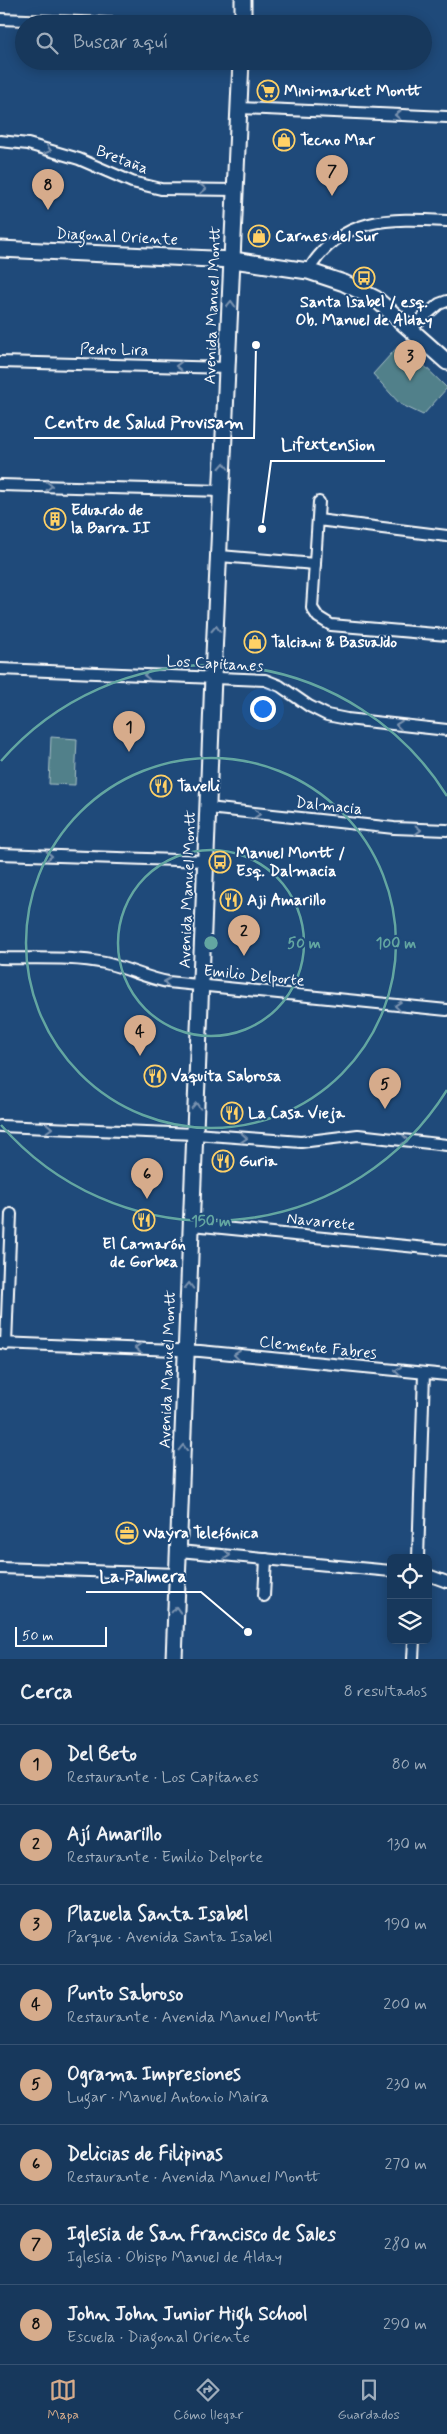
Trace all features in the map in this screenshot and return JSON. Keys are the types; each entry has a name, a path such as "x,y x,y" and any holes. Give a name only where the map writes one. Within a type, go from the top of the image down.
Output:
{"main road":[{"path":"243,15 244,0"},
{"name":"Avenida Manuel Montt","path":"174,1659 208,808 241,70"},
{"name":"Diagonal Oriente","path":"0,249 233,260 308,271 344,283 376,299 411,328 447,362"}],"street":[{"path":"0,19 15,20"},
{"path":"240,108 447,117"},
{"name":"Bretaña","path":"0,140 28,144 79,159 132,182 161,189 236,190"},
{"path":"308,271 319,252 342,234 357,227 402,219 447,221"},
{"path":"411,328 439,304 447,301"},
{"name":"Pedro Lira","path":"0,362 228,368"},
{"path":"0,484 223,491"},
{"path":"319,502 312,608 318,617 331,625 447,635"},
{"path":"318,520 447,536"},
{"path":"220,556 315,564"},
{"name":"Los Capitanes","path":"0,669 256,679 273,683 317,711 336,717 447,730"},
{"name":"Dalmacia","path":"208,808 394,828 447,830"},
{"path":"0,854 206,861"},
{"name":"Emilio Delporte","path":"0,958 104,963 154,980 447,1010"},
{"path":"0,1126 195,1134 301,1142 358,1135 447,1145"},
{"path":"3,1344 11,1214"},
{"name":"Navarrete","path":"192,1225 447,1250"},
{"name":"Clemente Fabres","path":"3,1344 187,1350 447,1375"},
{"path":"418,1554 424,1373"},
{"path":"178,1551 387,1571"},
{"path":"264,1596 266,1559"},
{"path":"0,1568 178,1574"},
{"path":"432,1576 447,1582"},
{"path":"413,1659 414,1644"}],"green space":[{"path":"401,343 447,388 423,415 400,404 373,374"},
{"path":"51,737 77,739 75,785 49,784"}],"place":[{"name":"Minimarket Montt","path":"268,91"},
{"name":"Tecno Mar","path":"284,140"},
{"name":"Iglesia de San Francisco de Sales","path":"332,196"},
{"name":"John John Junior High School","path":"48,210"},
{"name":"Carnes del Sur","path":"259,236"},
{"name":"Santa Isabel / esq. Ob. Manuel de Alday","path":"364,278"},
{"name":"Centro de Salud Provisam","path":"256,345"},
{"name":"Plazuela Santa Isabel","path":"410,381"},
{"name":"Eduardo de la Barra II","path":"55,519"},
{"name":"Lifextension","path":"262,529"},
{"name":"Talciani & Basualdo","path":"255,642"},
{"name":"Del Beto","path":"129,752"},
{"name":"Tavelli","path":"161,786"},
{"name":"Manuel Montt / Esq. Dalmacia","path":"220,862"},
{"name":"Aji Amarillo","path":"231,900"},
{"name":"Ají Amarillo","path":"244,956"},
{"name":"Punto Sabroso","path":"140,1056"},
{"name":"Vaquita Sabrosa","path":"155,1076"},
{"name":"Ograma Impresiones","path":"385,1109"},
{"name":"La Casa Vieja","path":"232,1113"},
{"name":"Guria","path":"223,1161"},
{"name":"Delicias de Filipinas","path":"147,1199"},
{"name":"El Camarón de Gorbea","path":"144,1220"},
{"name":"Wayra Telefónica","path":"127,1533"},
{"name":"La Palmera","path":"248,1632"}]}
